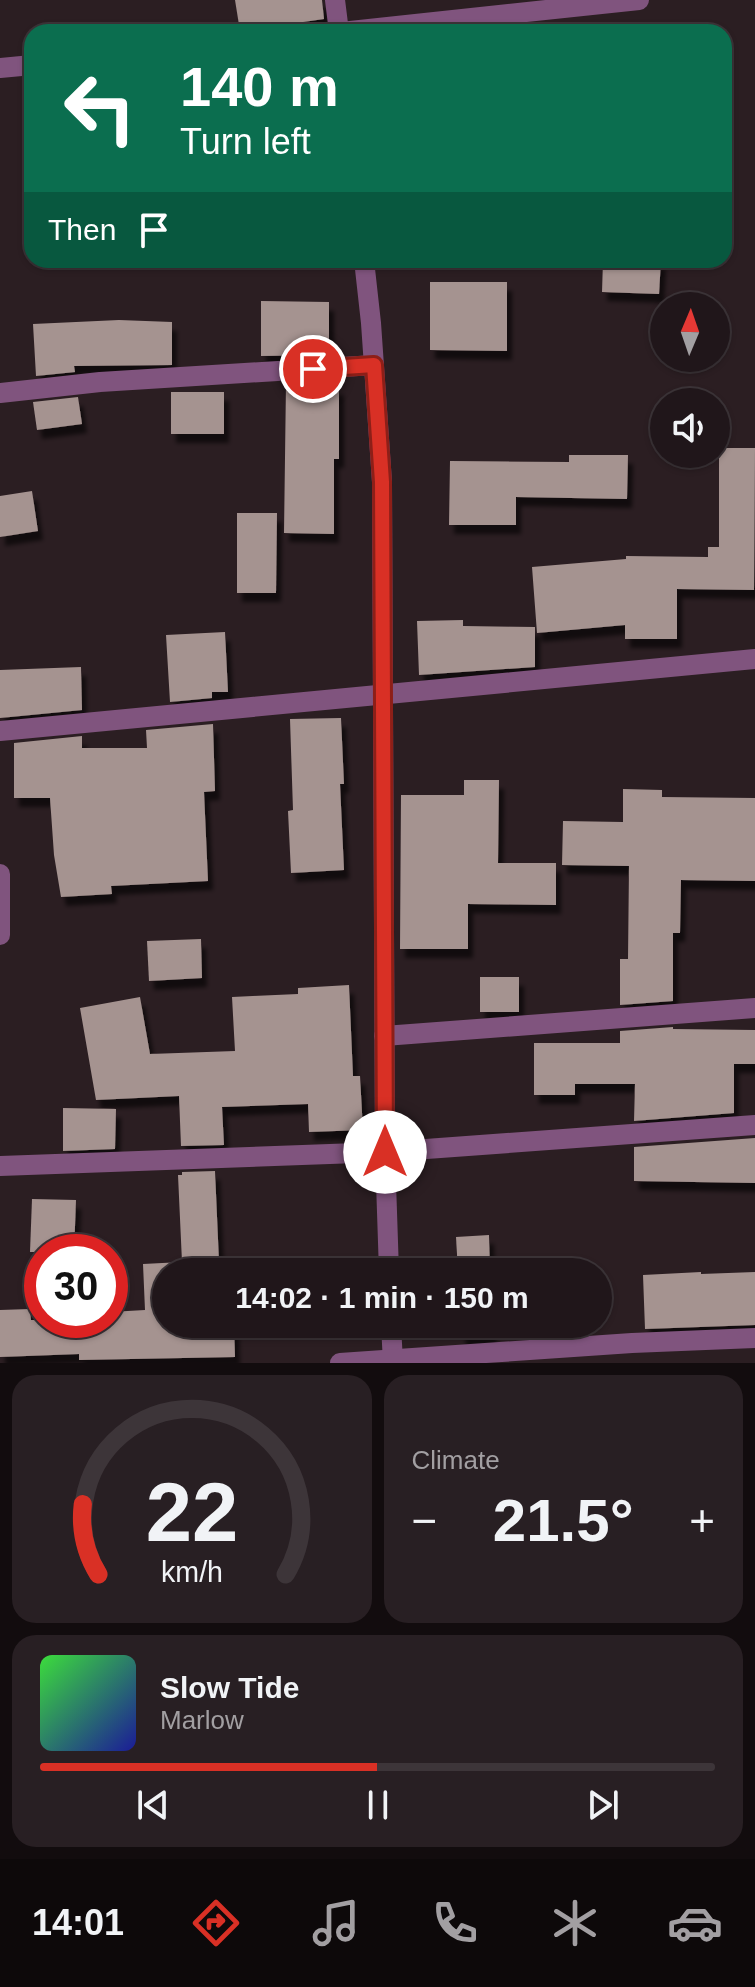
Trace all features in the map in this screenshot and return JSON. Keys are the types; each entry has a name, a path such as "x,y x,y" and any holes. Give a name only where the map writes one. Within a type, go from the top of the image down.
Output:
{"street":[{"path":"335,0 339,24"},
{"path":"415,24 639,0"},
{"path":"0,68 24,66"},
{"path":"365,268 382,482 384,1036 389,1258"},
{"path":"0,393 100,382 374,365"},
{"path":"0,731 755,659"},
{"path":"0,874 0,935"},
{"path":"384,1036 755,1008"},
{"path":"0,1166 385,1152 755,1125"},
{"path":"392,1338 393,1360"},
{"path":"340,1363 755,1338"}],"building":[{"path":"235,0 322,0 324,19 289,24 239,24"},
{"path":"603,268 661,268 659,292 602,292"},
{"path":"430,282 507,282 507,351 430,350"},
{"path":"261,301 329,302 329,355 261,356"},
{"path":"119,320 172,322 172,365 74,366 75,372 36,376 33,324"},
{"path":"328,381 328,386 339,386 339,459 334,459 334,534 284,533 286,383"},
{"path":"171,392 224,392 224,434 171,434"},
{"path":"78,397 82,424 37,430 33,402"},
{"path":"730,448 755,448 754,590 677,589 677,639 625,639 625,625 537,633 532,567 626,559 626,556 708,557 708,547 719,547 719,468 730,468"},
{"path":"569,455 628,455 627,499 516,497 516,525 449,525 450,461 569,462"},
{"path":"32,491 38,531 0,537 0,496"},
{"path":"237,513 277,513 276,593 237,593"},
{"path":"463,620 463,626 535,627 535,667 419,675 417,621"},
{"path":"225,632 228,692 212,692 212,698 170,702 166,635"},
{"path":"81,667 82,710 0,718 0,670"},
{"path":"341,718 344,870 291,873 288,811 293,810 290,719"},
{"path":"213,724 215,791 204,792 208,881 111,886 112,894 61,897 50,798 14,798 14,743 82,736 82,748 147,748 146,730"},
{"path":"464,780 499,780 498,863 556,863 556,905 468,904 468,949 400,949 401,795 464,795"},
{"path":"623,789 662,790 662,797 755,798 755,881 681,880 680,933 673,933 673,1001 620,1005 620,959 628,959 629,866 562,865 563,821 623,822"},
{"path":"201,939 202,978 149,981 147,941"},
{"path":"480,977 519,977 519,1012 480,1012"},
{"path":"349,985 353,1076 360,1076 363,1130 309,1132 308,1104 222,1107 224,1145 181,1146 179,1096 96,1100 80,1008 140,997 150,1054 235,1051 232,997 298,994 298,988"},
{"path":"673,1027 755,1030 755,1064 734,1064 734,1113 634,1121 635,1084 575,1084 575,1095 534,1095 534,1043 620,1043 620,1031"},
{"path":"63,1108 116,1109 115,1149 63,1151"},
{"path":"755,1138 755,1183 634,1181 634,1147"},
{"path":"215,1171 219,1258 182,1258 178,1175 182,1172"},
{"path":"32,1199 76,1200 75,1234 31,1234"},
{"path":"489,1235 490,1258 457,1258 456,1237"},
{"path":"143,1264 152,1264 152,1338 234,1338 235,1357 79,1360 79,1354 0,1357 0,1310 24,1309 24,1338 128,1338 128,1311 145,1310"},
{"path":"755,1272 755,1325 645,1329 643,1275"}],"route":[{"path":"313,369 374,365 382,482 385,1152"}]}
